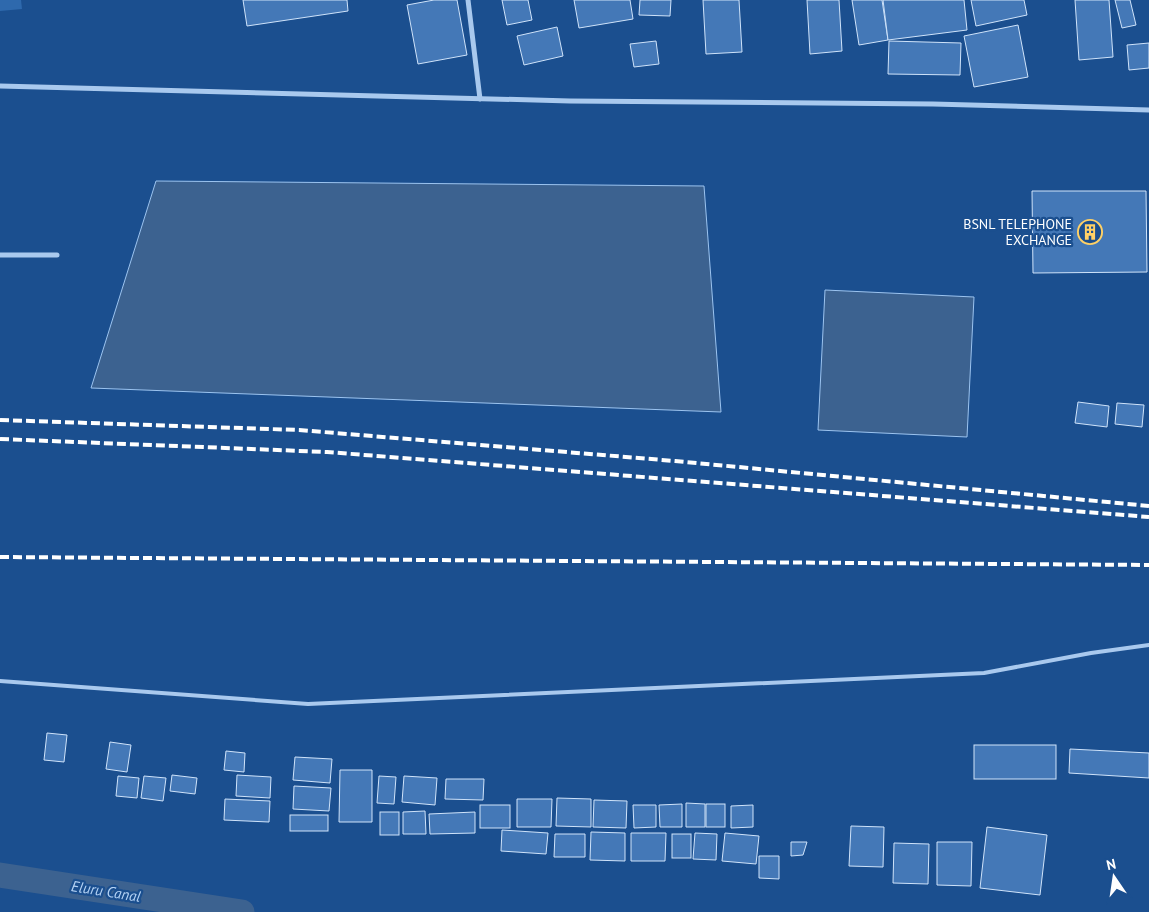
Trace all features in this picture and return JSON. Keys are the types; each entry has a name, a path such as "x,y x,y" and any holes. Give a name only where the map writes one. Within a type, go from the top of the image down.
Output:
{"street":[{"path":"468,0 480,99"},
{"path":"0,86 480,99 933,104 1149,110"},
{"path":"0,254 57,255"}],"lane":[{"path":"0,680 308,704 984,673 1091,653 1149,645"}],"shaded area":[{"path":"0,0 21,0 22,9 0,11"},
{"path":"156,181 704,186 721,412 91,388"},
{"path":"825,290 974,297 967,437 818,430"}],"building":[{"path":"243,0 347,0 348,11 247,26"},
{"path":"434,0 457,0 467,55 418,64 407,5"},
{"path":"502,0 528,0 532,20 507,25"},
{"path":"574,0 630,0 633,19 579,28"},
{"path":"640,0 671,0 670,16 639,15"},
{"path":"703,0 739,0 742,52 706,54"},
{"path":"807,0 839,0 842,51 810,54"},
{"path":"852,0 882,0 888,40 859,45"},
{"path":"883,0 964,0 967,30 888,40"},
{"path":"971,0 1024,0 1027,15 976,26"},
{"path":"1075,0 1109,0 1113,57 1079,60"},
{"path":"1115,0 1130,0 1136,25 1122,28"},
{"path":"1018,25 1028,77 974,87 964,36"},
{"path":"557,27 563,56 524,65 517,36"},
{"path":"656,41 659,64 634,67 630,44"},
{"path":"889,41 961,43 960,75 888,74"},
{"path":"1149,43 1149,68 1129,70 1127,45"},
{"name":"BSNL TELEPHONE EXCHANGE","path":"1032,191 1146,191 1147,272 1033,273"},
{"path":"1078,402 1109,406 1107,427 1075,423"},
{"path":"1117,403 1144,405 1142,427 1115,424"},
{"path":"47,733 67,735 64,762 44,760"},
{"path":"110,742 131,745 127,772 106,769"},
{"path":"974,745 1056,745 1056,779 974,779"},
{"path":"1070,749 1149,753 1149,778 1069,773"},
{"path":"226,751 245,753 244,772 224,770"},
{"path":"295,757 332,759 330,783 293,780"},
{"path":"340,770 372,770 372,822 339,822"},
{"path":"172,775 197,778 195,794 170,791"},
{"path":"237,775 271,777 270,798 236,796"},
{"path":"118,776 139,778 137,798 116,796"},
{"path":"144,776 166,778 163,801 141,798"},
{"path":"379,776 396,777 394,804 377,803"},
{"path":"404,776 437,778 435,805 402,802"},
{"path":"446,779 484,779 483,800 445,799"},
{"path":"294,786 331,788 329,811 293,809"},
{"path":"557,798 591,799 591,827 556,826"},
{"path":"225,799 270,801 269,822 224,820"},
{"path":"517,799 552,799 551,827 517,827"},
{"path":"594,800 627,801 626,828 593,827"},
{"path":"686,803 705,804 705,827 686,827"},
{"path":"682,804 682,827 660,827 659,805"},
{"path":"706,804 725,804 725,827 706,827"},
{"path":"480,805 510,805 510,828 480,828"},
{"path":"633,805 656,805 656,827 634,828"},
{"path":"753,805 753,827 731,828 731,806"},
{"path":"425,811 426,834 403,834 403,812"},
{"path":"380,812 399,812 399,835 380,835"},
{"path":"475,812 475,833 430,834 429,814"},
{"path":"290,815 328,815 328,831 290,831"},
{"path":"851,826 884,827 883,867 849,866"},
{"path":"987,827 1047,835 1040,895 980,888"},
{"path":"502,830 548,833 546,854 501,851"},
{"path":"591,832 625,833 625,861 590,860"},
{"path":"631,833 666,833 665,861 631,861"},
{"path":"695,833 717,834 716,860 693,859"},
{"path":"725,833 759,836 756,864 722,861"},
{"path":"555,834 585,834 585,857 554,857"},
{"path":"672,834 691,834 691,858 672,858"},
{"path":"791,842 807,842 803,855 791,856"},
{"path":"937,842 972,842 971,886 937,885"},
{"path":"894,843 929,844 928,884 893,883"},
{"path":"759,856 779,856 779,879 759,878"}],"waterway":[{"name":"Eluru Canal","path":"0,875 242,912"}],"railway":[{"path":"0,420 299,430 675,461 1149,506"},
{"path":"0,439 327,452 1149,517"},
{"path":"0,557 1149,565"}],"place":[{"name":"BSNL TELEPHONE EXCHANGE","path":"1090,232"}]}
